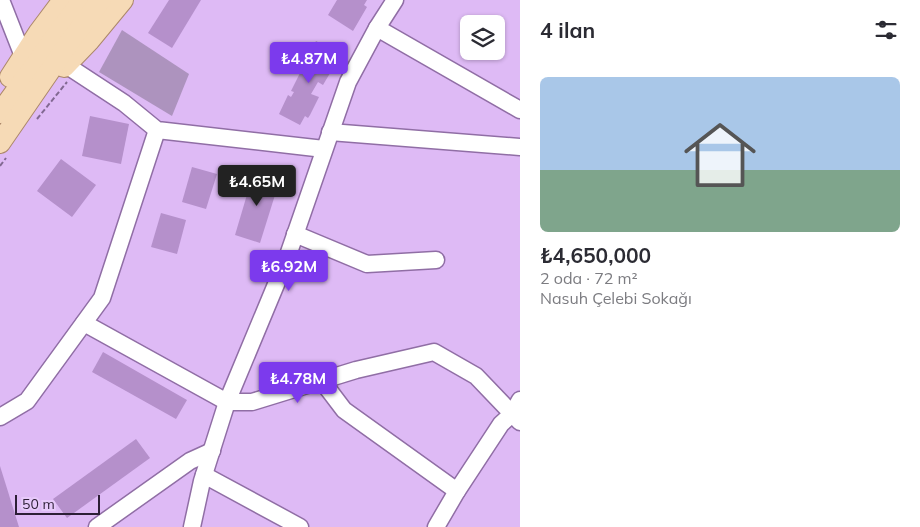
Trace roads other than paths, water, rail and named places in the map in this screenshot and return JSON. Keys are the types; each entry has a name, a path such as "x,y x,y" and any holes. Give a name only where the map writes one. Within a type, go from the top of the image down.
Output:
{"main road":[{"path":"0,93 63,0"},
{"path":"0,113 82,0"},
{"path":"0,143 73,37 101,0"},
{"path":"29,102 90,40 123,0"}],"street":[{"path":"1,0 24,56"},
{"path":"192,527 204,475 227,402 287,258 348,82 377,28 395,0"},
{"path":"377,28 520,110"},
{"path":"66,66 124,103 158,130 324,149"},
{"path":"0,417 27,402 102,298 158,130"},
{"path":"330,132 520,147"},
{"path":"295,234 366,264 436,260"},
{"path":"84,323 227,402 252,402 356,370 434,352 476,376 517,412 501,424 457,492 442,525"},
{"path":"322,381 344,410 457,492"},
{"path":"97,527 190,461 212,451"},
{"path":"204,475 300,527"}]}
